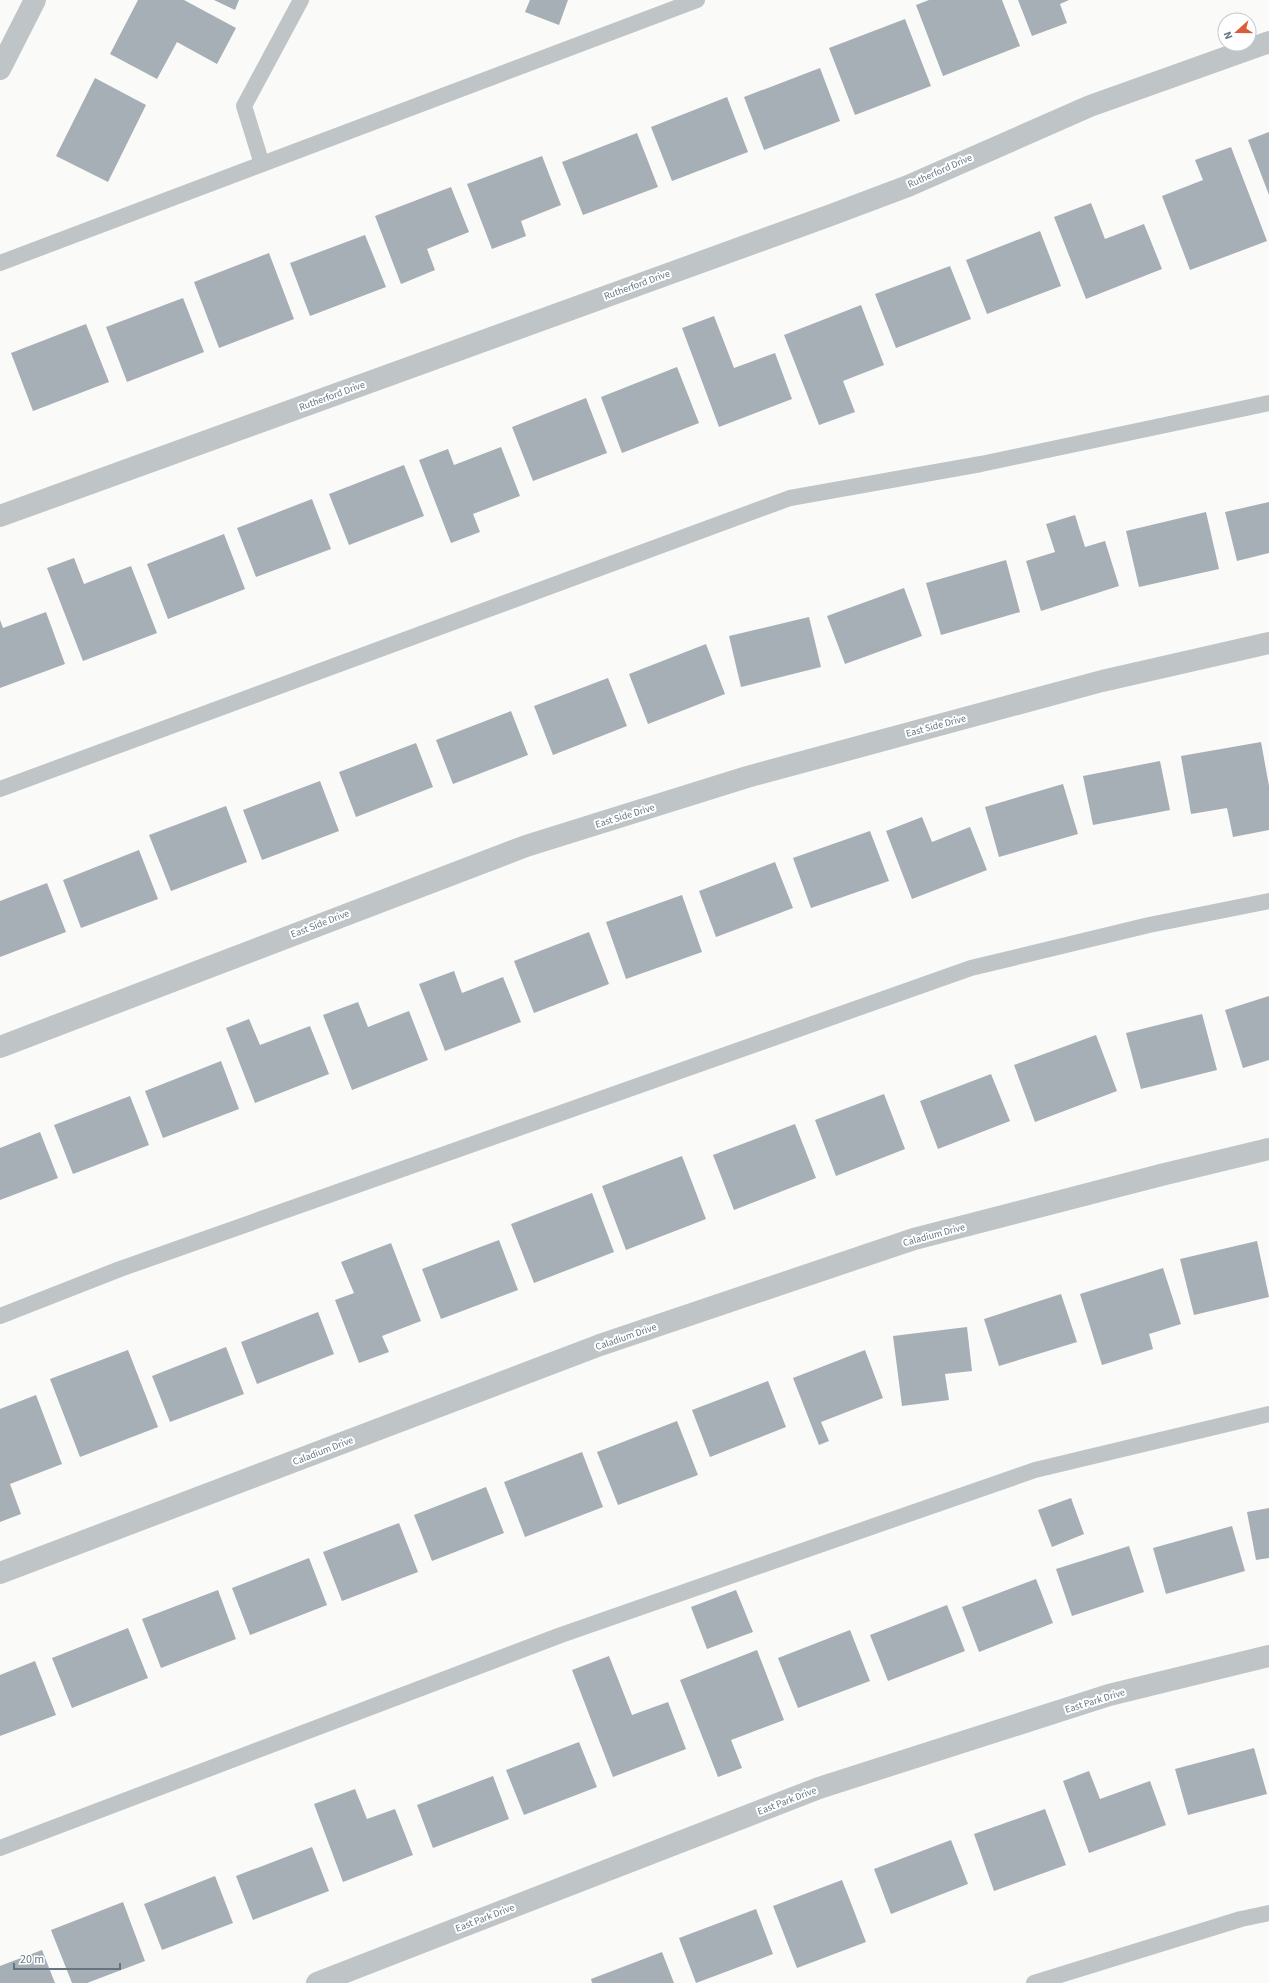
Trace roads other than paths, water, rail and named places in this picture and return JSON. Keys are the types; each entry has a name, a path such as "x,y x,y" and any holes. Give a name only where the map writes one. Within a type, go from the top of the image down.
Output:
{"street":[{"path":"0,69 35,0"},
{"name":"Rutherford Drive","path":"0,516 832,215 908,186 1090,106 1269,42"},
{"name":"East Side Drive","path":"0,1047 526,846 747,777 1102,681 1269,643"},
{"name":"Caladium Drive","path":"0,1573 600,1345 899,1244 1161,1175 1269,1150"},
{"name":"East Park Drive","path":"317,1983 819,1788 1109,1696 1269,1656"}],"lane":[{"path":"262,164 244,106 301,0"},
{"path":"0,263 697,0"},
{"path":"0,789 790,498 981,464 1269,403"},
{"path":"0,1316 120,1270 971,968 1150,925 1269,900"},
{"path":"0,1848 561,1634 1035,1470 1269,1414"},
{"path":"1034,1983 1241,1919 1269,1913"}]}
